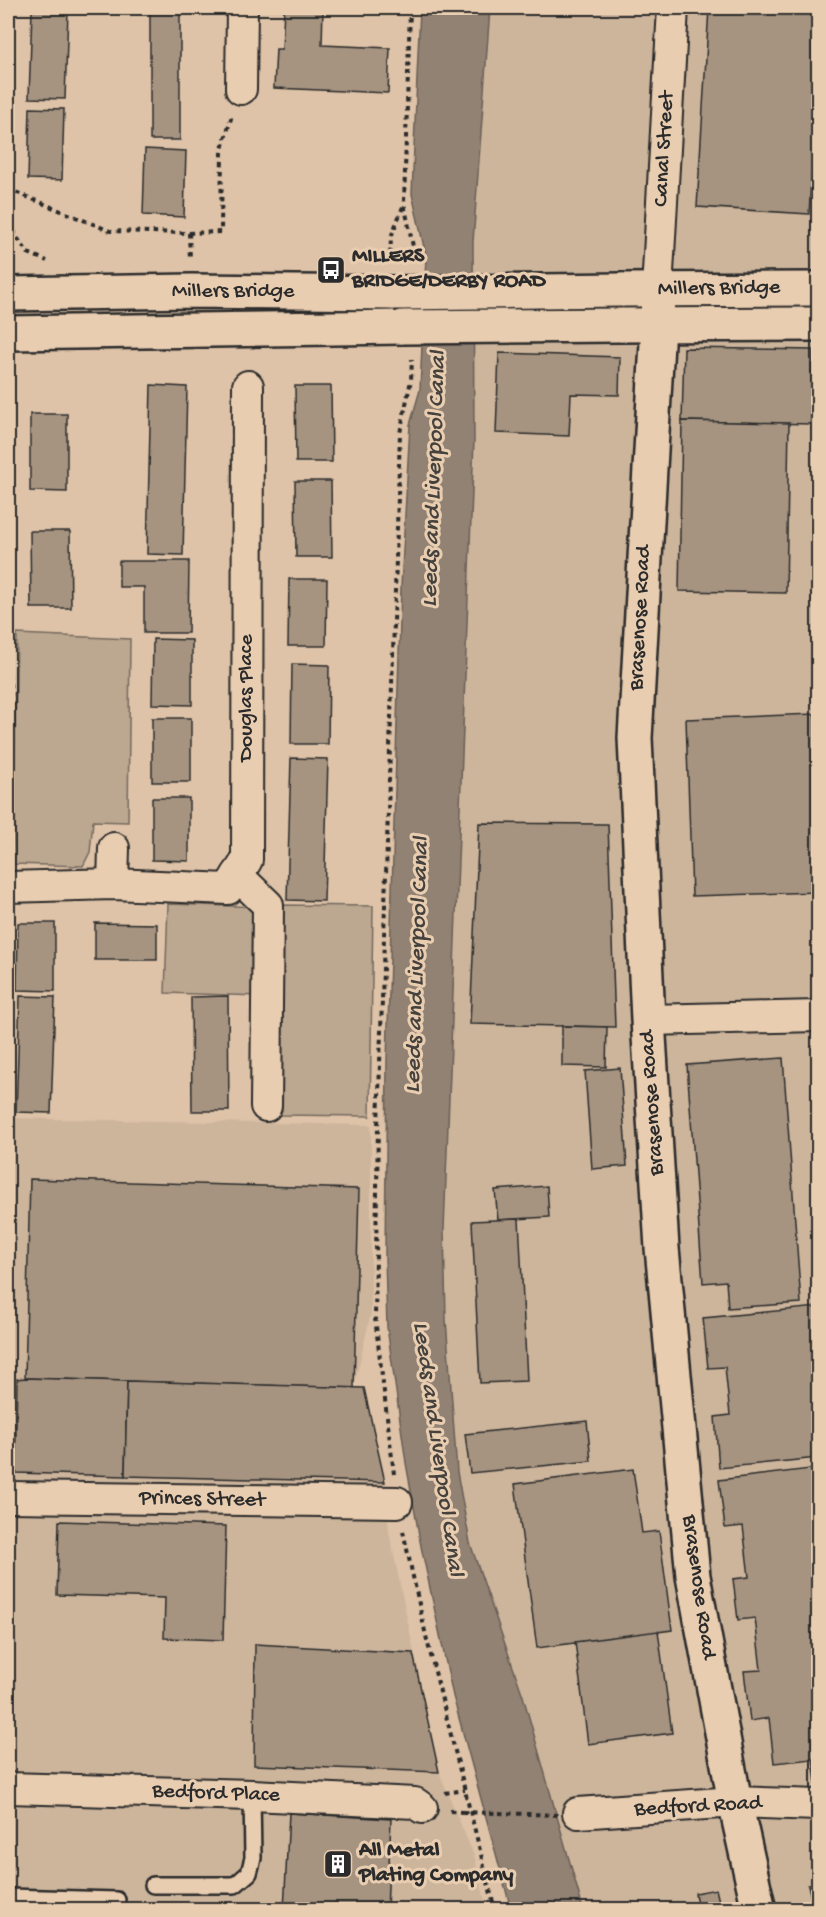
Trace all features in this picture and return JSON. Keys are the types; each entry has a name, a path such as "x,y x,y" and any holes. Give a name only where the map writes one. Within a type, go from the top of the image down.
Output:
{"main road":[{"name":"Millers Bridge","path":"8,294 191,291 392,293 819,288"},
{"name":"Brasenose Road","path":"657,290 658,325 635,738 648,1020 662,1248 693,1576 735,1802 759,1910"},
{"name":"Millers Bridge","path":"11,345 407,342 620,324 819,324"}],"street":[{"path":"241,89 242,8"},
{"name":"Canal Street","path":"657,290 673,8"},
{"name":"Douglas Place","path":"237,875 247,860 248,386"},
{"path":"113,884 114,848"},
{"path":"8,887 113,884 228,889 237,875 268,905 266,1106"},
{"path":"648,1020 819,1016"},
{"name":"Princes Street","path":"8,1497 397,1502"},
{"name":"Bedford Place","path":"8,1788 252,1795 415,1803 422,1808"},
{"name":"Bedford Road","path":"569,1814 735,1802 819,1805"}],"lane":[{"path":"153,1885 235,1885 249,1873 253,1858 252,1795"},
{"path":"8,1897 117,1900"}],"path":[{"path":"410,8 404,203 416,255 416,266"},
{"path":"8,189 110,231 221,232 222,148 241,89"},
{"path":"392,293 391,237 404,203"},
{"path":"189,233 190,267"},
{"path":"8,236 16,236"},
{"path":"407,342 411,380 400,433 378,1114 375,1317 397,1502 426,1636 495,1910"},
{"path":"8,455 11,345"},
{"path":"8,665 11,694 8,785"},
{"path":"463,1812 569,1814"}],"shaded area":[{"path":"490,8 818,8 818,1909 583,1909 523,1696 470,1543 457,1472 446,1319 444,1230 474,439 473,242"},
{"path":"17,634 130,639 128,822 93,821 90,852 83,866 12,864"},
{"path":"168,904 264,907 261,996 165,993"},
{"path":"281,905 373,906 370,1116 278,1115"},
{"path":"8,1118 371,1125 371,1313 354,1387 364,1388 385,1482 389,1531 439,1772 475,1858 487,1909 8,1910"}],"water":[{"name":"Leeds and Liverpool Canal","path":"420,8 490,8 473,242 474,439 444,1230 446,1319 457,1472 470,1543 523,1696 583,1909 511,1909 453,1696 421,1546 406,1463 387,1327 385,1257 387,1061 401,587 410,425 420,390 426,256 412,194"}],"building":[{"path":"150,8 180,8 180,140 150,140"},
{"path":"284,8 323,8 322,45 390,48 388,93 274,88 276,49 282,49"},
{"path":"709,8 818,8 818,68 809,214 697,207"},
{"path":"32,10 68,11 65,99 29,98"},
{"path":"30,108 64,109 62,180 28,179"},
{"path":"145,149 186,151 184,217 143,215"},
{"path":"684,348 813,350 811,424 682,421"},
{"path":"499,353 620,357 619,395 571,394 569,436 496,433"},
{"path":"151,385 187,387 183,555 147,554"},
{"path":"295,386 331,386 332,462 296,462"},
{"path":"30,414 67,414 67,492 30,491"},
{"path":"682,421 789,423 786,593 679,591"},
{"path":"295,481 331,481 332,557 296,557"},
{"path":"30,531 70,531 71,608 31,608"},
{"path":"119,561 189,561 188,633 144,633 144,587 119,587"},
{"path":"289,579 327,579 326,646 288,646"},
{"path":"153,639 192,640 192,705 152,704"},
{"path":"292,664 329,665 328,744 291,744"},
{"path":"815,714 818,892 692,896 686,719"},
{"path":"152,718 191,718 191,782 152,782"},
{"path":"291,758 328,759 324,901 287,900"},
{"path":"152,798 189,798 189,861 152,860"},
{"path":"479,823 608,824 615,1027 470,1024"},
{"path":"18,923 55,923 55,991 17,990"},
{"path":"95,923 157,924 157,960 95,960"},
{"path":"20,996 55,997 51,1113 16,1112"},
{"path":"228,996 229,1111 192,1111 191,997"},
{"path":"562,1026 607,1027 606,1067 562,1066"},
{"path":"783,1058 801,1303 728,1308 726,1281 703,1283 687,1065"},
{"path":"620,1068 627,1166 592,1169 585,1071"},
{"path":"30,1179 359,1189 354,1388 25,1378"},
{"path":"547,1186 549,1217 498,1220 495,1190"},
{"path":"519,1219 527,1381 480,1383 472,1221"},
{"path":"818,1307 818,1458 719,1468 715,1417 730,1415 725,1367 708,1368 703,1318"},
{"path":"17,1379 127,1381 125,1476 15,1473"},
{"path":"127,1381 364,1388 385,1482 125,1476"},
{"path":"587,1421 591,1461 470,1473 465,1434"},
{"path":"818,1468 818,1782 816,1783 813,1759 774,1763 769,1718 750,1721 744,1671 761,1670 755,1618 738,1620 733,1579 749,1577 743,1526 725,1528 719,1480"},
{"path":"633,1469 642,1533 659,1531 672,1630 537,1648 515,1484"},
{"path":"59,1521 226,1526 223,1640 164,1638 165,1598 57,1595"},
{"path":"658,1631 672,1733 588,1744 575,1642"},
{"path":"255,1644 413,1653 439,1772 254,1765"},
{"name":"All Metal Plating Company","path":"289,1813 391,1819 387,1910 284,1910"},
{"path":"818,1883 818,1910 814,1910 808,1885"},
{"path":"716,1889 721,1910 698,1910 695,1893"}],"place":[{"name":"MILLERS BRIDGE/DERBY ROAD","path":"331,270"},
{"name":"All Metal Plating Company","path":"338,1864"}]}
